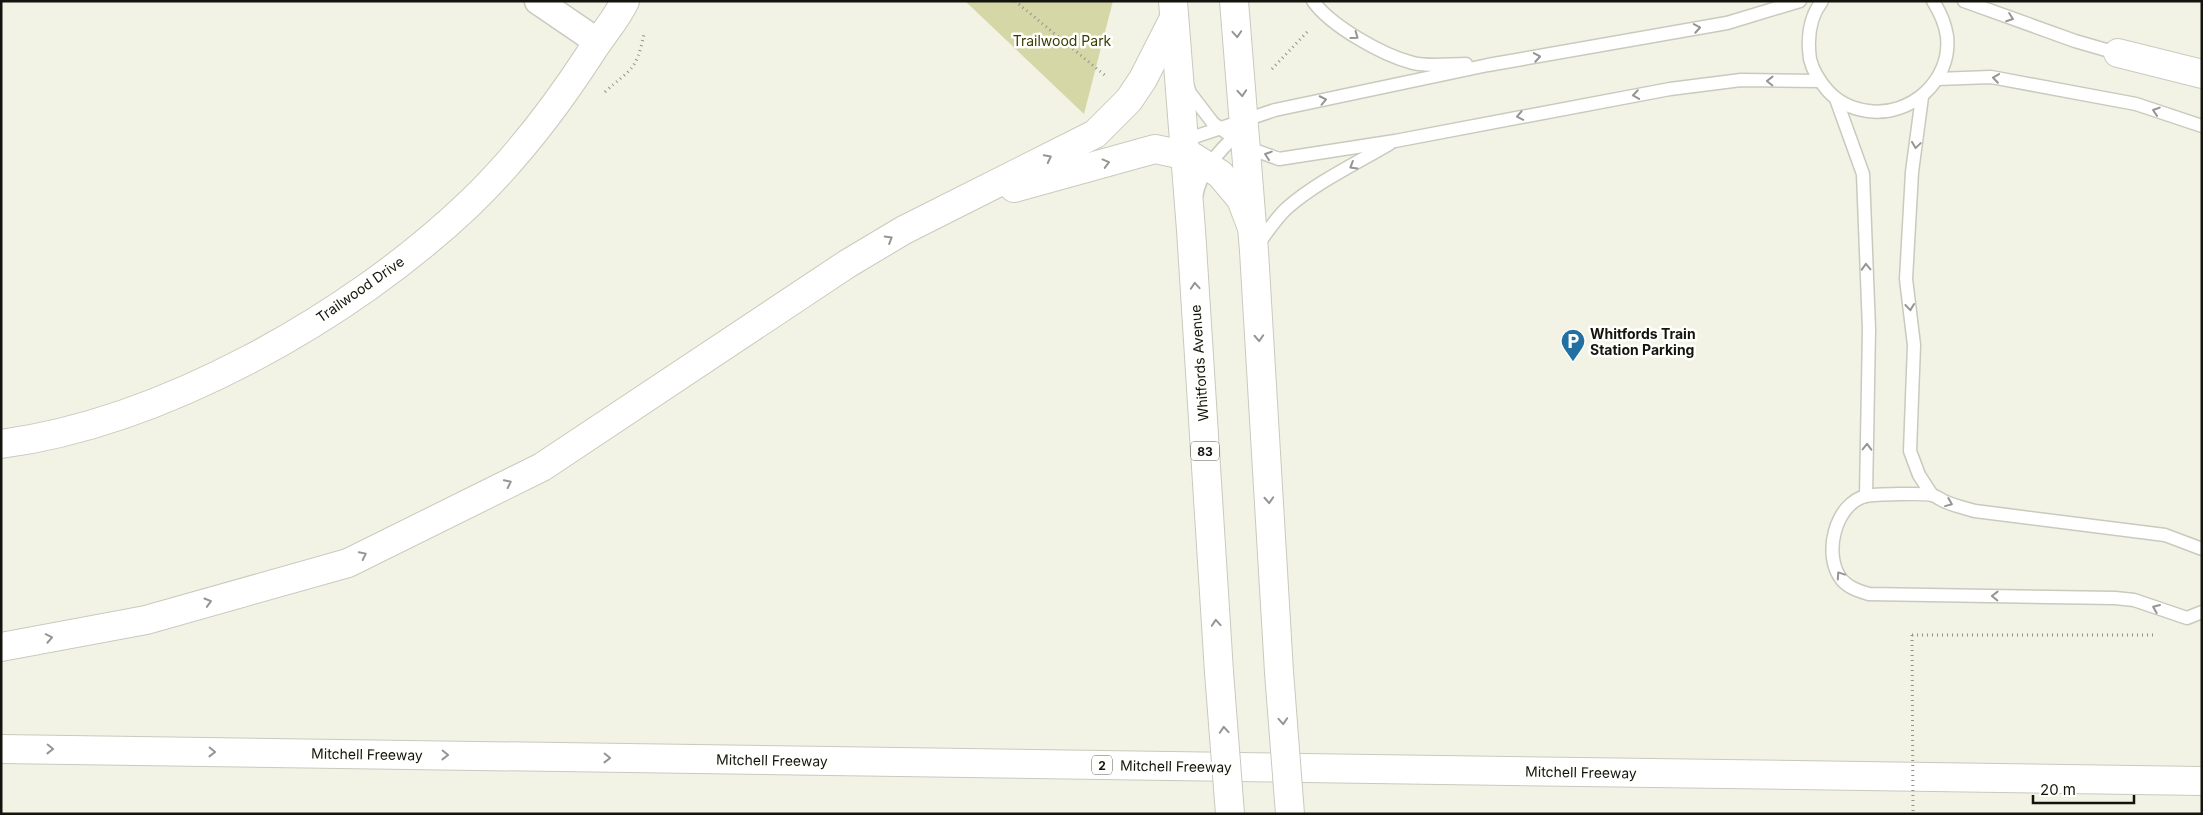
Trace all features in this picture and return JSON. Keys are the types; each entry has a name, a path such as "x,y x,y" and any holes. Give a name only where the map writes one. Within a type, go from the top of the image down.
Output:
{"main road":[{"name":"Trailwood Drive","path":"1,444 103,421 195,387 263,351 339,306 408,256 468,205 520,149 560,101 625,1"},
{"path":"1234,1 1237,132 1253,239 1279,672 1290,814"},
{"path":"1,647 146,620 348,563 542,467 847,264 904,230 1096,134 1129,100 1143,79 1173,10"},
{"name":"Whitfords Avenue","path":"1173,10 1178,57 1193,154 1191,230 1219,672 1230,814"},
{"path":"2118,53 2202,74"},
{"path":"957,203 1155,149 1193,154 1220,174 1241,199 1253,239"},
{"name":"Mitchell Freeway","path":"1,749 2202,781"}],"street":[{"path":"538,1 598,42"}],"lane":[{"path":"1312,1 1326,15 1364,43 1413,63 1488,65"},
{"path":"1193,154 1275,110 1488,65 1728,23 1800,1"},
{"path":"1822,1 1817,8 1810,27 1808,46 1812,66 1819,81 1836,99 1857,110 1880,113 1902,108 1922,97 1937,79 1946,59 1947,37 1942,16 1933,1"},
{"path":"1964,1 2075,41 2118,53 2202,87"},
{"path":"1178,57 1190,93 1213,123 1237,132 1279,159 1395,141 1679,88 1741,80 1819,81"},
{"path":"1937,79 1991,77 2136,104 2202,126"},
{"path":"1922,97 1912,172 1906,279 1914,344 1910,451 1917,470 1932,495"},
{"path":"1836,99 1863,174 1869,329 1866,496"},
{"path":"1193,154 1215,155 1237,132"},
{"path":"1253,239 1287,208 1312,190 1395,141"},
{"path":"2202,549 2165,534 1975,511 1958,507 1932,495 1866,496 1852,502 1834,533 1832,548 1835,567 1842,579 1854,589 1869,594 2115,598 2134,600 2187,618 2202,612"}],"path":[{"path":"1015,1 1106,76"},
{"path":"1913,814 1912,635 2156,634"}],"green space":[{"name":"Trailwood Park","path":"965,1 1113,1 1084,114"}],"place":[{"name":"Whitfords Train Station Parking","path":"1573,362"}]}
